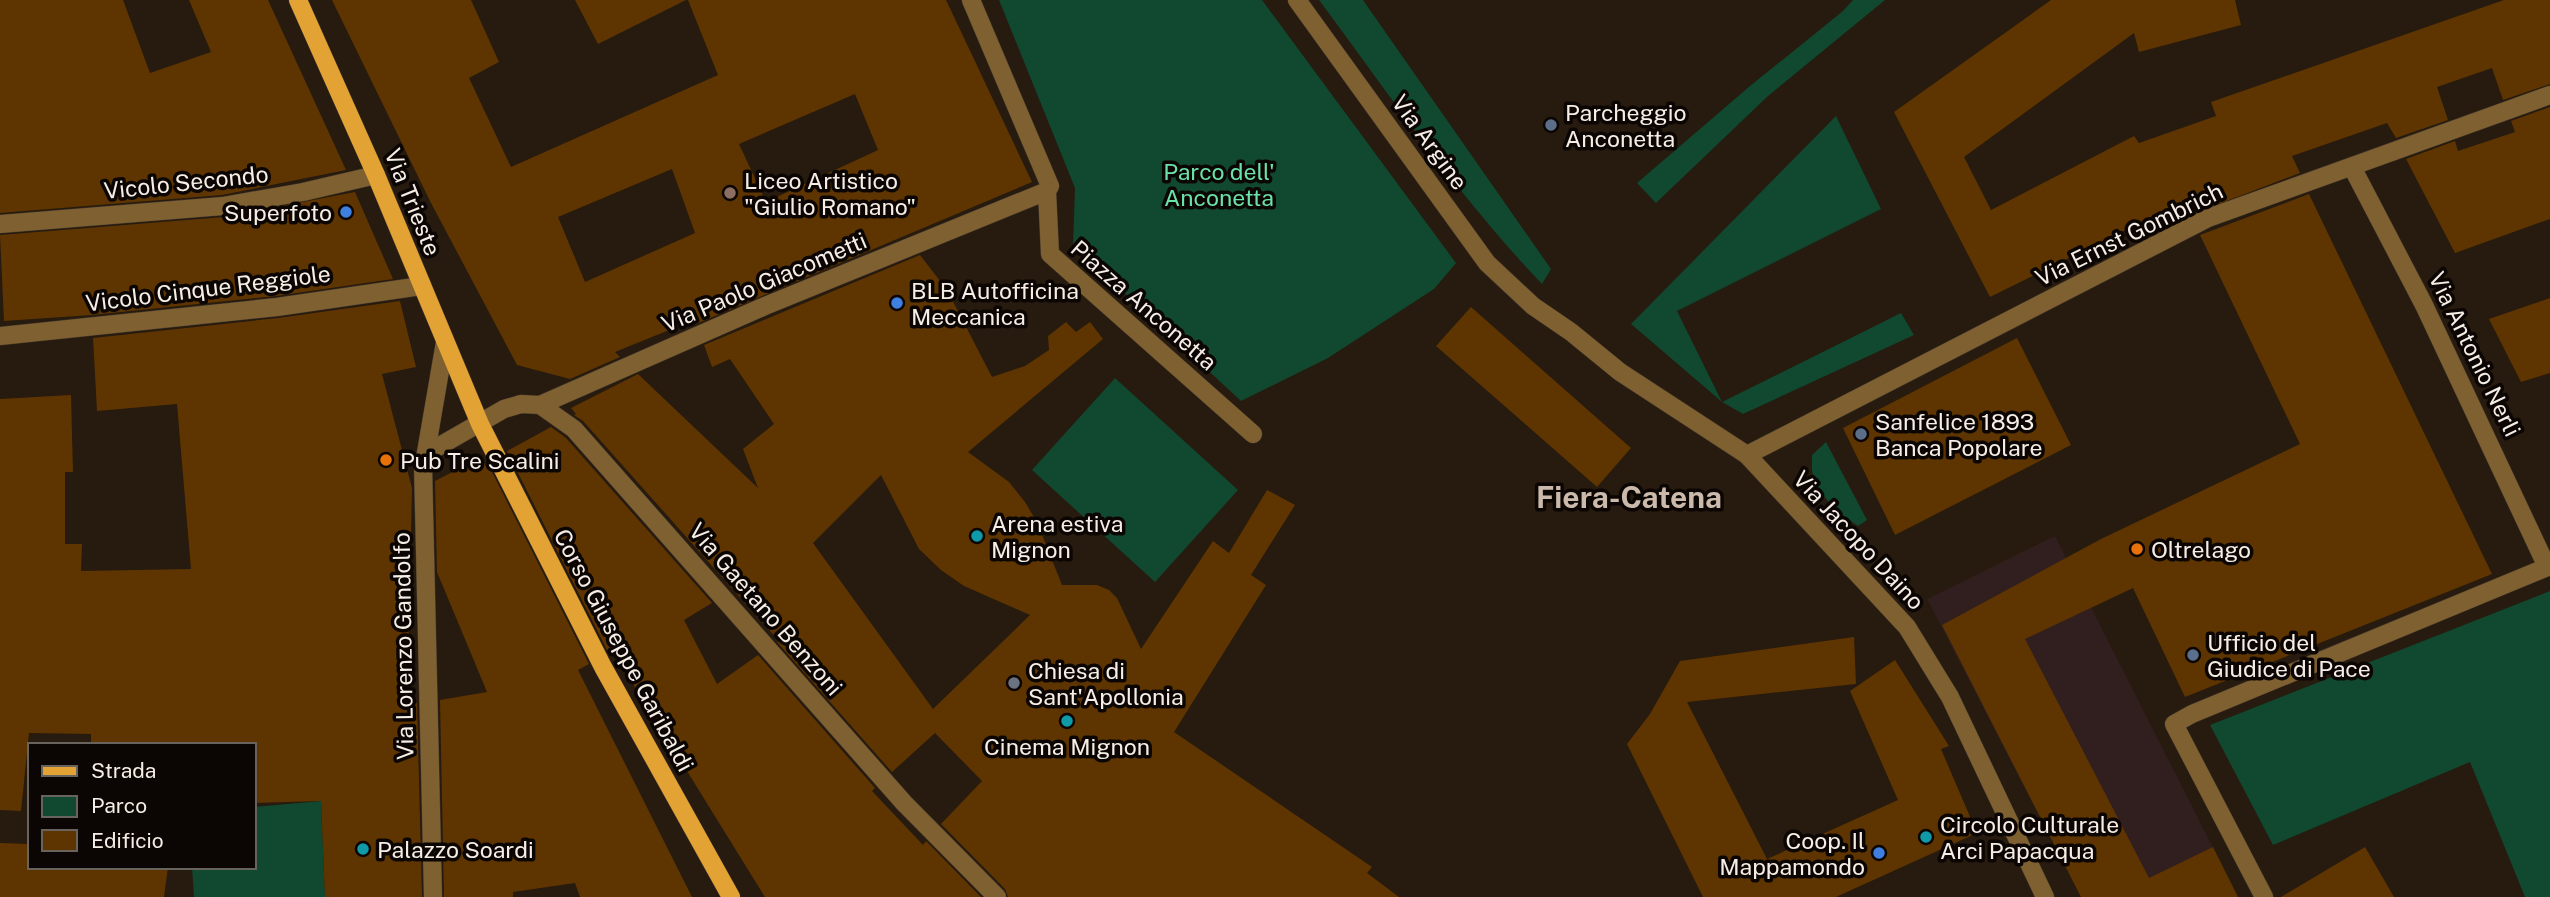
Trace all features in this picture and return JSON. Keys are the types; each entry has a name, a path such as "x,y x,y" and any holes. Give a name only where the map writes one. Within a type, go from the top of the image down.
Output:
{"main road":[{"name":"Via Trieste","path":"298,0 376,175 480,424"},
{"name":"Corso Giuseppe Garibaldi","path":"480,424 603,667 731,897"}],"street":[{"name":"Piazza Anconetta","path":"971,0 1050,186 1047,191 1050,254 1253,434"},
{"name":"Via Argine","path":"1297,0 1487,263 1533,306"},
{"name":"Via Ernst Gombrich","path":"1747,455 2208,218 2550,95"},
{"name":"Via Antonio Nerli","path":"2352,167 2424,305 2549,566"},
{"name":"Vicolo Secondo","path":"0,224 223,206 376,175"},
{"name":"Via Paolo Giacometti","path":"540,405 765,306 1047,191"},
{"name":"Vicolo Cinque Reggiole","path":"0,336 277,307 421,286"},
{"name":"Via Jacopo Daino","path":"1533,306 1572,332 1620,372 1747,455 1908,627 1950,697 2045,897"},
{"name":"Via Lorenzo Gandolfo","path":"433,897 423,465 445,342"},
{"path":"425,458 436,448 504,409 521,404 540,405"},
{"name":"Via Gaetano Benzoni","path":"540,405 574,429 904,803 997,897"},
{"path":"2264,897 2174,724 2192,714 2549,566"}],"shaded area":[{"path":"2055,536 2238,897 2081,897 1927,599"}],"green space":[{"name":"Parco dell' Anconetta","path":"999,0 1262,0 1456,263 1434,289 1328,358 1241,401 1073,245 1075,188"},
{"path":"1319,0 1363,0 1551,269 1542,284 1482,217 1399,110"},
{"path":"1853,0 1885,0 1768,96 1656,203 1637,183 1843,11"},
{"path":"1836,116 1881,209 1677,311 1722,402 1631,324"},
{"path":"1901,313 1914,335 1743,414 1722,402"},
{"path":"1115,378 1238,490 1155,582 1032,470"},
{"path":"1826,442 1867,520 1858,526 1832,506 1814,479 1812,455"},
{"path":"2550,591 2550,897 2525,897 2470,762 2273,845 2210,725"},
{"path":"321,801 325,897 194,897 192,869 256,869 256,807"}],"building":[{"path":"0,0 123,0 150,73 211,52 189,0 268,0 346,170 222,195 0,213"},
{"name":"Liceo Artistico \"Giulio Romano\"","path":"332,0 471,0 499,62 469,78 511,167 718,75 688,0 946,0 1032,182 696,324 694,320 615,352 620,357 570,379 517,365 431,203","holes":["855,94 878,150 766,202 739,144","672,169 695,233 585,282 558,217"]},
{"path":"575,0 686,0 598,44"},
{"path":"2051,0 2235,0 2241,25 2139,52 2134,33 1964,157 1991,210 2134,136 2139,143 2216,116 2211,102 2504,0 2550,0 2550,84 2503,100 2492,68 2437,87 2448,120 2396,138 2387,123 2292,156 2300,173 2190,215 2184,201 1990,297 1894,112"},
{"path":"2550,107 2550,219 2455,253 2406,159 2455,141 2458,151 2515,132 2511,121"},
{"path":"355,192 393,279 276,296 4,321 0,235 224,217"},
{"path":"2309,194 2492,574 2185,697 2133,588 2025,639 2149,878 2213,847 2238,897 2081,897 1942,625 2101,539 2300,444 2200,235"},
{"path":"920,255 947,290 992,377 1025,366 1049,350 1048,336 1066,322 1076,332 1090,322 1103,339 968,452 1009,482 1025,502 1037,522 1062,585 1097,585 1109,590 1117,598 1141,649 1213,541 1229,553 1267,490 1295,505 1251,575 1266,585 1174,732 1372,867 1367,873 1399,897 1008,897 1005,889 941,824 982,781 935,733 892,772 777,642 779,641 583,421 574,415 576,414 571,408 638,374 758,488 743,449 774,424 730,359 712,367 704,345","holes":["881,475 919,549 941,570 964,586 1030,615 933,709 813,543"]},
{"path":"2550,298 2550,373 2521,382 2489,319"},
{"path":"400,301 416,367 382,374 412,488 407,705 417,703 422,897 325,897 321,801 256,803 256,743 91,743 91,734 29,733 21,811 0,810 0,399 71,395 73,472 65,472 65,544 82,544 81,571 191,569 177,404 97,411 93,338 278,318"},
{"path":"1471,307 1631,448 1597,487 1436,346"},
{"path":"2017,338 2071,445 1895,535 1843,428"},
{"path":"551,427 566,438 712,603 684,620 717,684 758,655 875,788 872,791 923,845 926,841 981,897 765,897 612,650 608,652 507,451"},
{"path":"487,462 589,664 578,670 692,897 580,897 575,883 513,892 513,897 444,897 440,700 487,692 437,572 435,481 470,463 473,469"},
{"path":"1854,637 1856,684 1687,702 1767,859 1898,800 1850,691 1895,660 1949,746 1941,749 1977,833 1836,897 1703,897 1627,744 1650,714 1680,661"},
{"path":"0,843 28,844 28,869 168,869 164,897 0,897"},
{"path":"2365,847 2394,897 2281,897"}],"place":[{"name":"Parcheggio Anconetta","path":"1551,125"},
{"name":"Liceo Artistico \"Giulio Romano\"","path":"730,193"},
{"name":"Superfoto","path":"346,212"},
{"name":"BLB Autofficina Meccanica","path":"897,303"},
{"name":"Sanfelice 1893 Banca Popolare","path":"1861,434"},
{"name":"Pub Tre Scalini","path":"386,460"},
{"name":"Arena estiva Mignon","path":"977,536"},
{"name":"Oltrelago","path":"2137,549"},
{"name":"Ufficio del Giudice di Pace","path":"2193,655"},
{"name":"Chiesa di Sant'Apollonia","path":"1014,683"},
{"name":"Cinema Mignon","path":"1067,721"},
{"name":"Circolo Culturale Arci Papacqua","path":"1926,837"},
{"name":"Palazzo Soardi","path":"363,849"},
{"name":"Coop. Il Mappamondo","path":"1879,853"}],"district":[{"name":"Fiera-Catena","path":"1629,497"}]}
